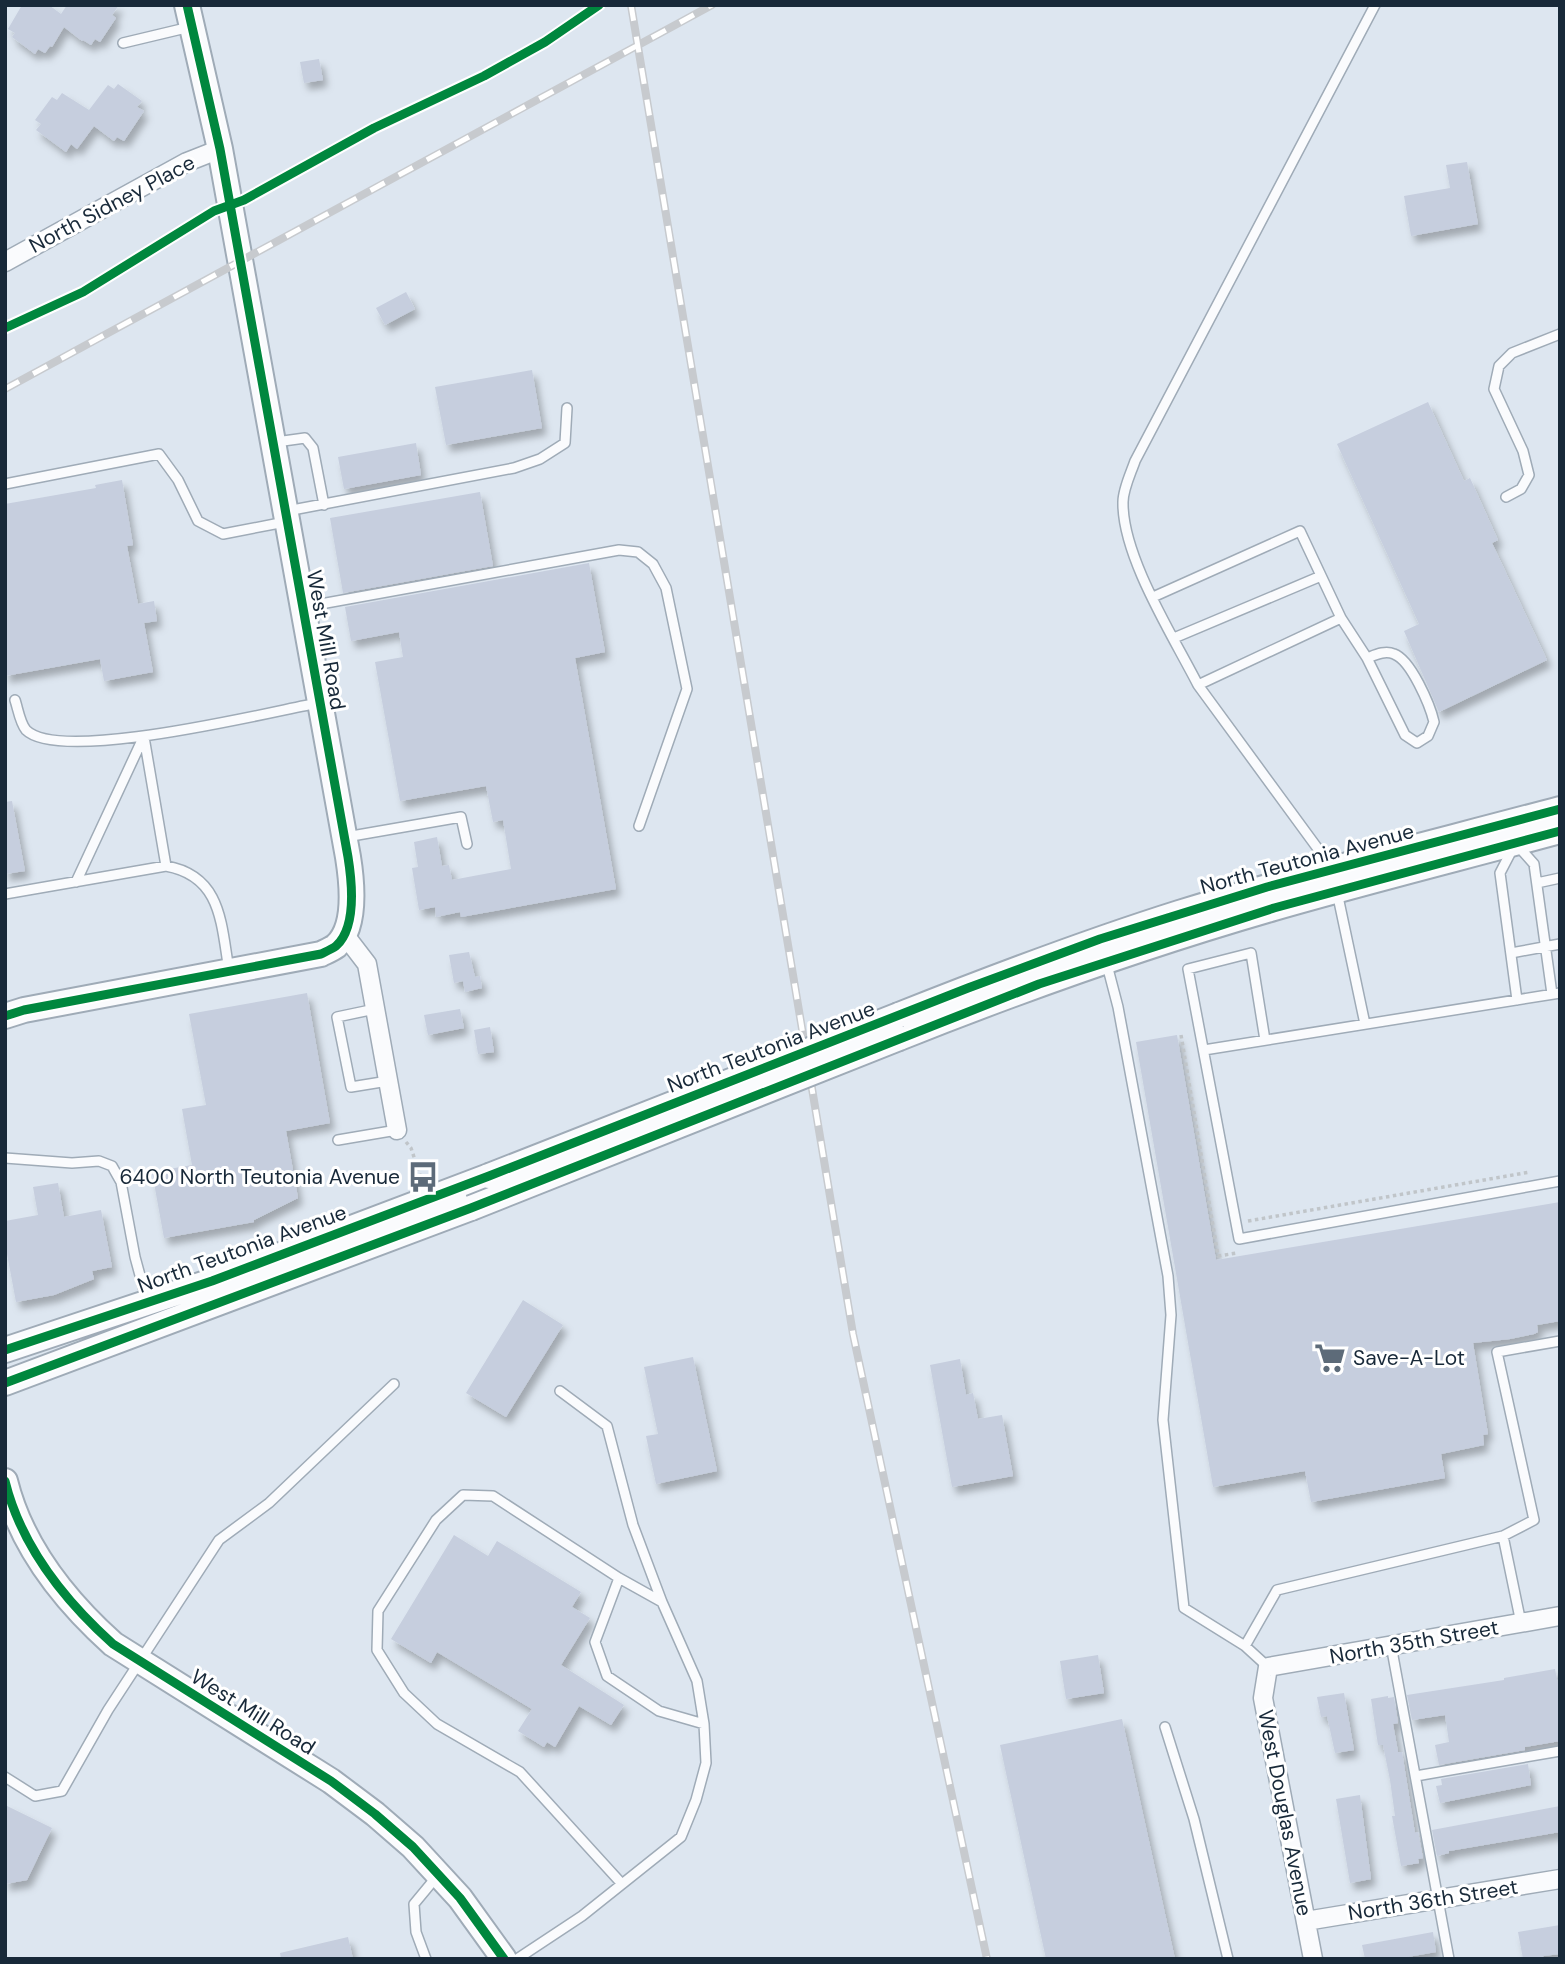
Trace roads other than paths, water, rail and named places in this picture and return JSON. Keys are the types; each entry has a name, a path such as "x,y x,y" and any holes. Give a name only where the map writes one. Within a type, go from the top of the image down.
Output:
{"main road":[{"name":"West Mill Road","path":"194,12 351,875 352,899 344,934"},
{"name":"North Teutonia Avenue","path":"1513,833 1560,809"},
{"name":"North Teutonia Avenue","path":"5,1383 152,1314 212,1281 1103,949 1224,923 1334,880 1513,833 1560,831"},
{"path":"5,1016 24,1010 321,954 336,946 344,934"},
{"name":"North Teutonia Avenue","path":"5,1350 152,1314 471,1208 899,1027"},
{"name":"West Mill Road","path":"5,1481 28,1540 54,1582 85,1619 113,1644 331,1782 375,1814 439,1874 460,1898 504,1959"}],"street":[{"name":"North Sidney Place","path":"5,262 187,162 220,149"},
{"path":"344,934 368,964 397,1130"},
{"name":"North 35th Street","path":"1268,1667 1560,1616"},
{"name":"West Douglas Avenue","path":"1268,1667 1263,1698 1313,1959"},
{"name":"North 36th Street","path":"1306,1921 1560,1879"}],"lane":[{"path":"1365,1024 1334,880 1198,685 1137,565 1124,528 1123,499 1135,461 1375,5"},
{"path":"123,43 194,12"},
{"path":"1506,497 1521,489 1529,475 1523,451 1494,388 1499,366 1512,353 1560,334"},
{"path":"5,484 159,454 178,480 198,521 223,534 324,505 514,468 540,459 565,443 567,408"},
{"path":"273,442 305,438 310,442 324,505"},
{"path":"1153,597 1300,531 1341,618 1367,658 1405,735 1417,743 1428,736 1434,722 1431,710 1407,663 1395,654 1381,653 1367,658"},
{"path":"303,607 619,550 638,552 653,564 666,588 687,689 639,826"},
{"path":"1174,638 1321,576"},
{"path":"1198,685 1341,618"},
{"path":"15,700 25,729 45,738 88,742 144,736 320,703"},
{"path":"144,736 166,866"},
{"path":"76,882 144,736"},
{"path":"344,837 461,817 467,844"},
{"path":"1203,1050 1556,993 1546,947 1534,864 1513,833"},
{"path":"1513,833 1500,873 1517,1000"},
{"path":"5,894 166,866 186,870 207,888 218,907 230,972"},
{"path":"1536,883 1560,878"},
{"path":"1511,953 1560,944"},
{"path":"1103,949 1118,1007 1168,1276 1171,1315 1163,1420 1184,1608 1245,1646 1268,1667"},
{"path":"1265,1040 1251,953 1188,969 1239,1239 1560,1181"},
{"path":"376,1009 337,1017 351,1087 388,1081"},
{"path":"338,1140 397,1130"},
{"path":"5,1158 72,1163 99,1161 112,1166 121,1182 135,1257 152,1314"},
{"path":"1245,1646 1277,1590 1503,1535 1534,1520 1497,1352 1560,1340"},
{"path":"5,1777 35,1796 62,1791 108,1710 219,1540 270,1503 394,1384"},
{"path":"517,1959 582,1916 681,1837 696,1800 706,1763 698,1681 662,1602 633,1525 607,1426 560,1391"},
{"path":"622,1884 520,1772 437,1724 404,1693 377,1650 378,1611 436,1520 463,1495 493,1496 619,1578 662,1602"},
{"path":"1503,1535 1521,1623"},
{"path":"619,1578 595,1642 607,1676 659,1711 704,1724"},
{"path":"1391,1646 1449,1959"},
{"path":"1165,1727 1194,1819 1228,1959"},
{"path":"1416,1776 1560,1751"},
{"path":"426,1959 416,1932 414,1904 439,1874"}],"railway":[{"path":"631,5 853,1334 987,1959"},
{"path":"5,389 712,5"}],"place":[{"name":"6400 North Teutonia Avenue","path":"423,1177"},
{"name":"Save-A-Lot","path":"1330,1358"}]}
